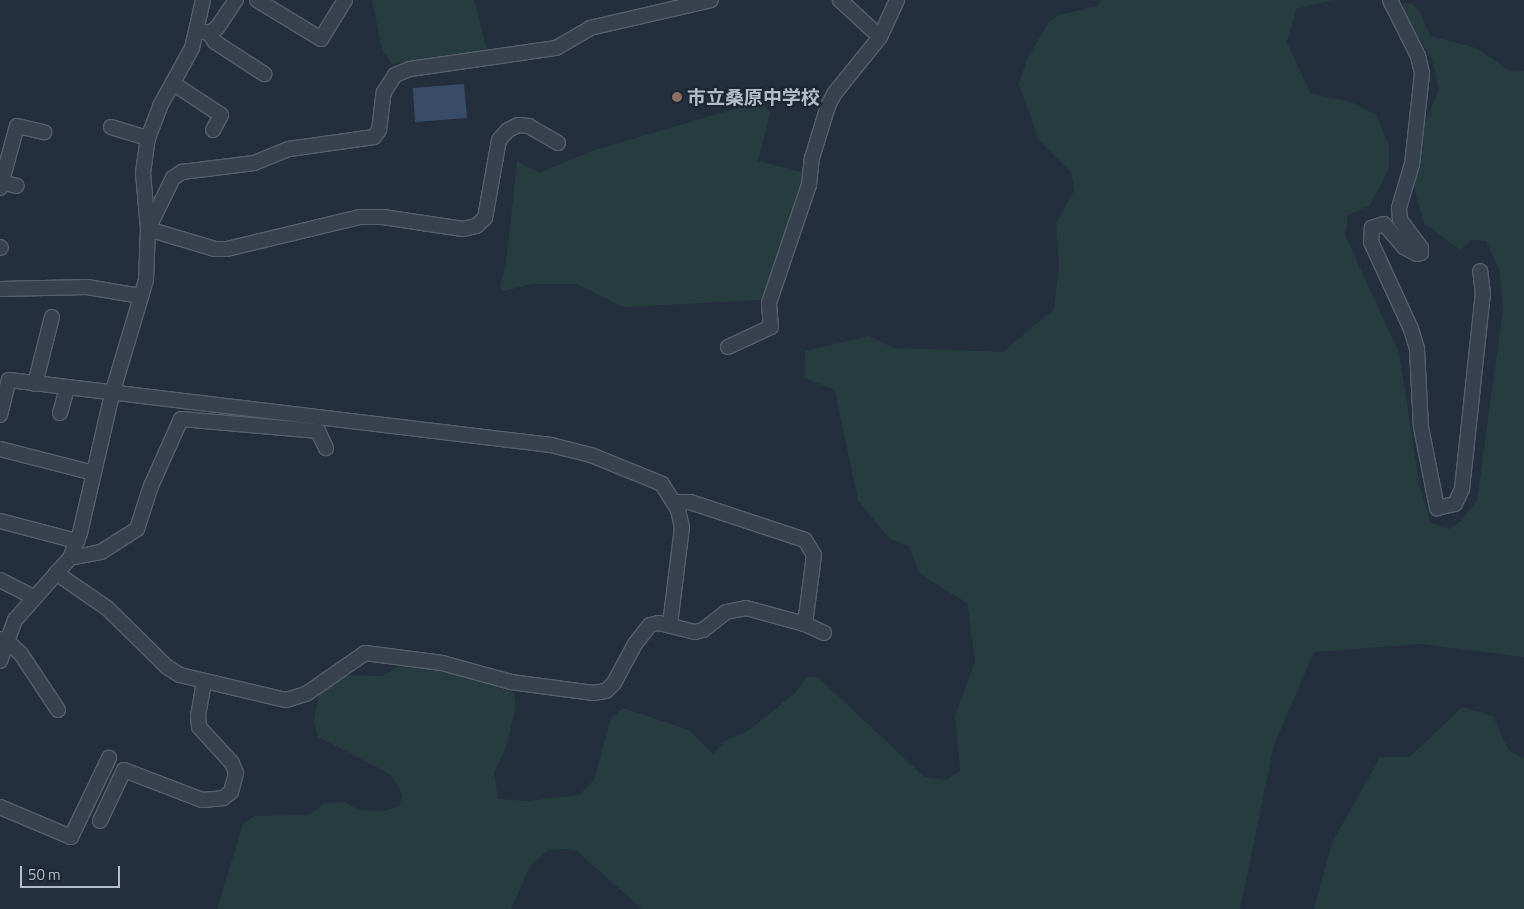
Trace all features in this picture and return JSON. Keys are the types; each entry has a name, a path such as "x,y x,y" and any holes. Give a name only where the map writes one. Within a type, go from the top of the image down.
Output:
{"street":[{"path":"0,660 4,640 15,620 34,596 70,558 77,541 112,394 141,296 147,268 148,228 142,194 148,138 160,106 204,32 203,0"},
{"path":"204,32 217,28 236,0"},
{"path":"257,0 320,39 346,0"},
{"path":"148,228 173,178 182,172 254,163 288,149 374,137 379,130 384,92 395,75 410,69 556,48 590,28 711,0"},
{"path":"840,0 880,37"},
{"path":"728,347 771,327 769,303 809,185 812,158 828,106 834,94 880,37 897,0"},
{"path":"1390,0 1418,56 1422,74 1412,164 1399,208 1400,220 1421,248 1421,253 1417,254 1404,247 1390,228 1384,224 1372,228 1371,242 1412,329 1417,349 1421,428 1437,508 1455,504 1462,489 1483,294 1480,271"},
{"path":"204,32 215,42 264,74"},
{"path":"174,84 221,115 213,130"},
{"path":"148,228 215,249 227,249 360,217 383,217 463,229 476,226 485,218 499,140 508,130 518,125 530,126 558,143"},
{"path":"17,186 1,185 17,126 44,132"},
{"path":"111,127 148,138"},
{"path":"0,289 87,287 141,296"},
{"path":"35,384 52,317"},
{"path":"0,415 9,380 112,394 551,445 631,469 662,484 674,502 682,527 670,625"},
{"path":"60,413 67,388"},
{"path":"70,558 101,552 137,529 151,486 181,419 318,431 326,448"},
{"path":"0,449 94,473"},
{"path":"674,502 690,502 805,540 814,555 805,624"},
{"path":"0,522 77,541"},
{"path":"56,573 107,608 166,667 180,675 286,700 297,699 365,653 442,663 511,682 593,693 606,691 614,684 650,625 670,625 695,632 704,630 726,612 746,608 805,624 824,633"},
{"path":"0,580 34,596"},
{"path":"4,640 21,654 58,710"},
{"path":"100,821 124,770 202,800 223,798 231,792 236,773 232,763 199,727 198,716 204,682"},
{"path":"0,806 71,837 109,758"}],"green space":[{"path":"372,0 474,0 487,50 391,64 382,49"},
{"path":"1101,0 1334,0 1297,8 1287,42 1310,93 1351,102 1376,115 1389,145 1389,167 1381,185 1369,206 1348,215 1345,235 1399,353 1420,488 1431,523 1449,529 1461,521 1477,500 1503,309 1499,269 1486,241 1472,240 1460,250 1424,223 1411,176 1419,135 1439,90 1433,61 1403,13 1403,3 1413,4 1420,12 1430,36 1476,48 1511,72 1524,71 1524,657 1420,644 1314,652 1274,745 1240,909 642,909 577,851 566,849 549,850 530,866 511,909 217,909 243,824 254,816 310,815 324,803 345,802 358,810 384,811 399,806 403,795 390,774 318,737 314,721 319,694 343,675 383,676 403,664 458,673 514,693 516,707 506,748 494,772 498,799 526,801 579,795 594,780 611,718 623,708 689,730 713,754 726,740 748,731 795,693 807,677 818,677 924,777 947,780 960,770 955,716 975,661 967,603 920,574 909,546 890,539 858,501 835,390 804,378 805,351 869,336 894,348 1003,352 1054,309 1059,264 1056,223 1074,191 1071,172 1039,140 1019,84 1027,59 1048,23 1059,15 1098,6"},
{"path":"761,101 770,113 758,161 805,173 774,273 761,300 623,307 577,284 532,284 504,291 500,287 506,262 517,161 539,173 592,151"},
{"path":"1462,707 1493,716 1509,751 1524,758 1524,909 1314,909 1332,843 1380,757 1410,757"}],"water":[{"path":"464,84 467,118 415,122 413,88"}],"place":[{"name":"市立桑原中学校","path":"677,97"}]}
